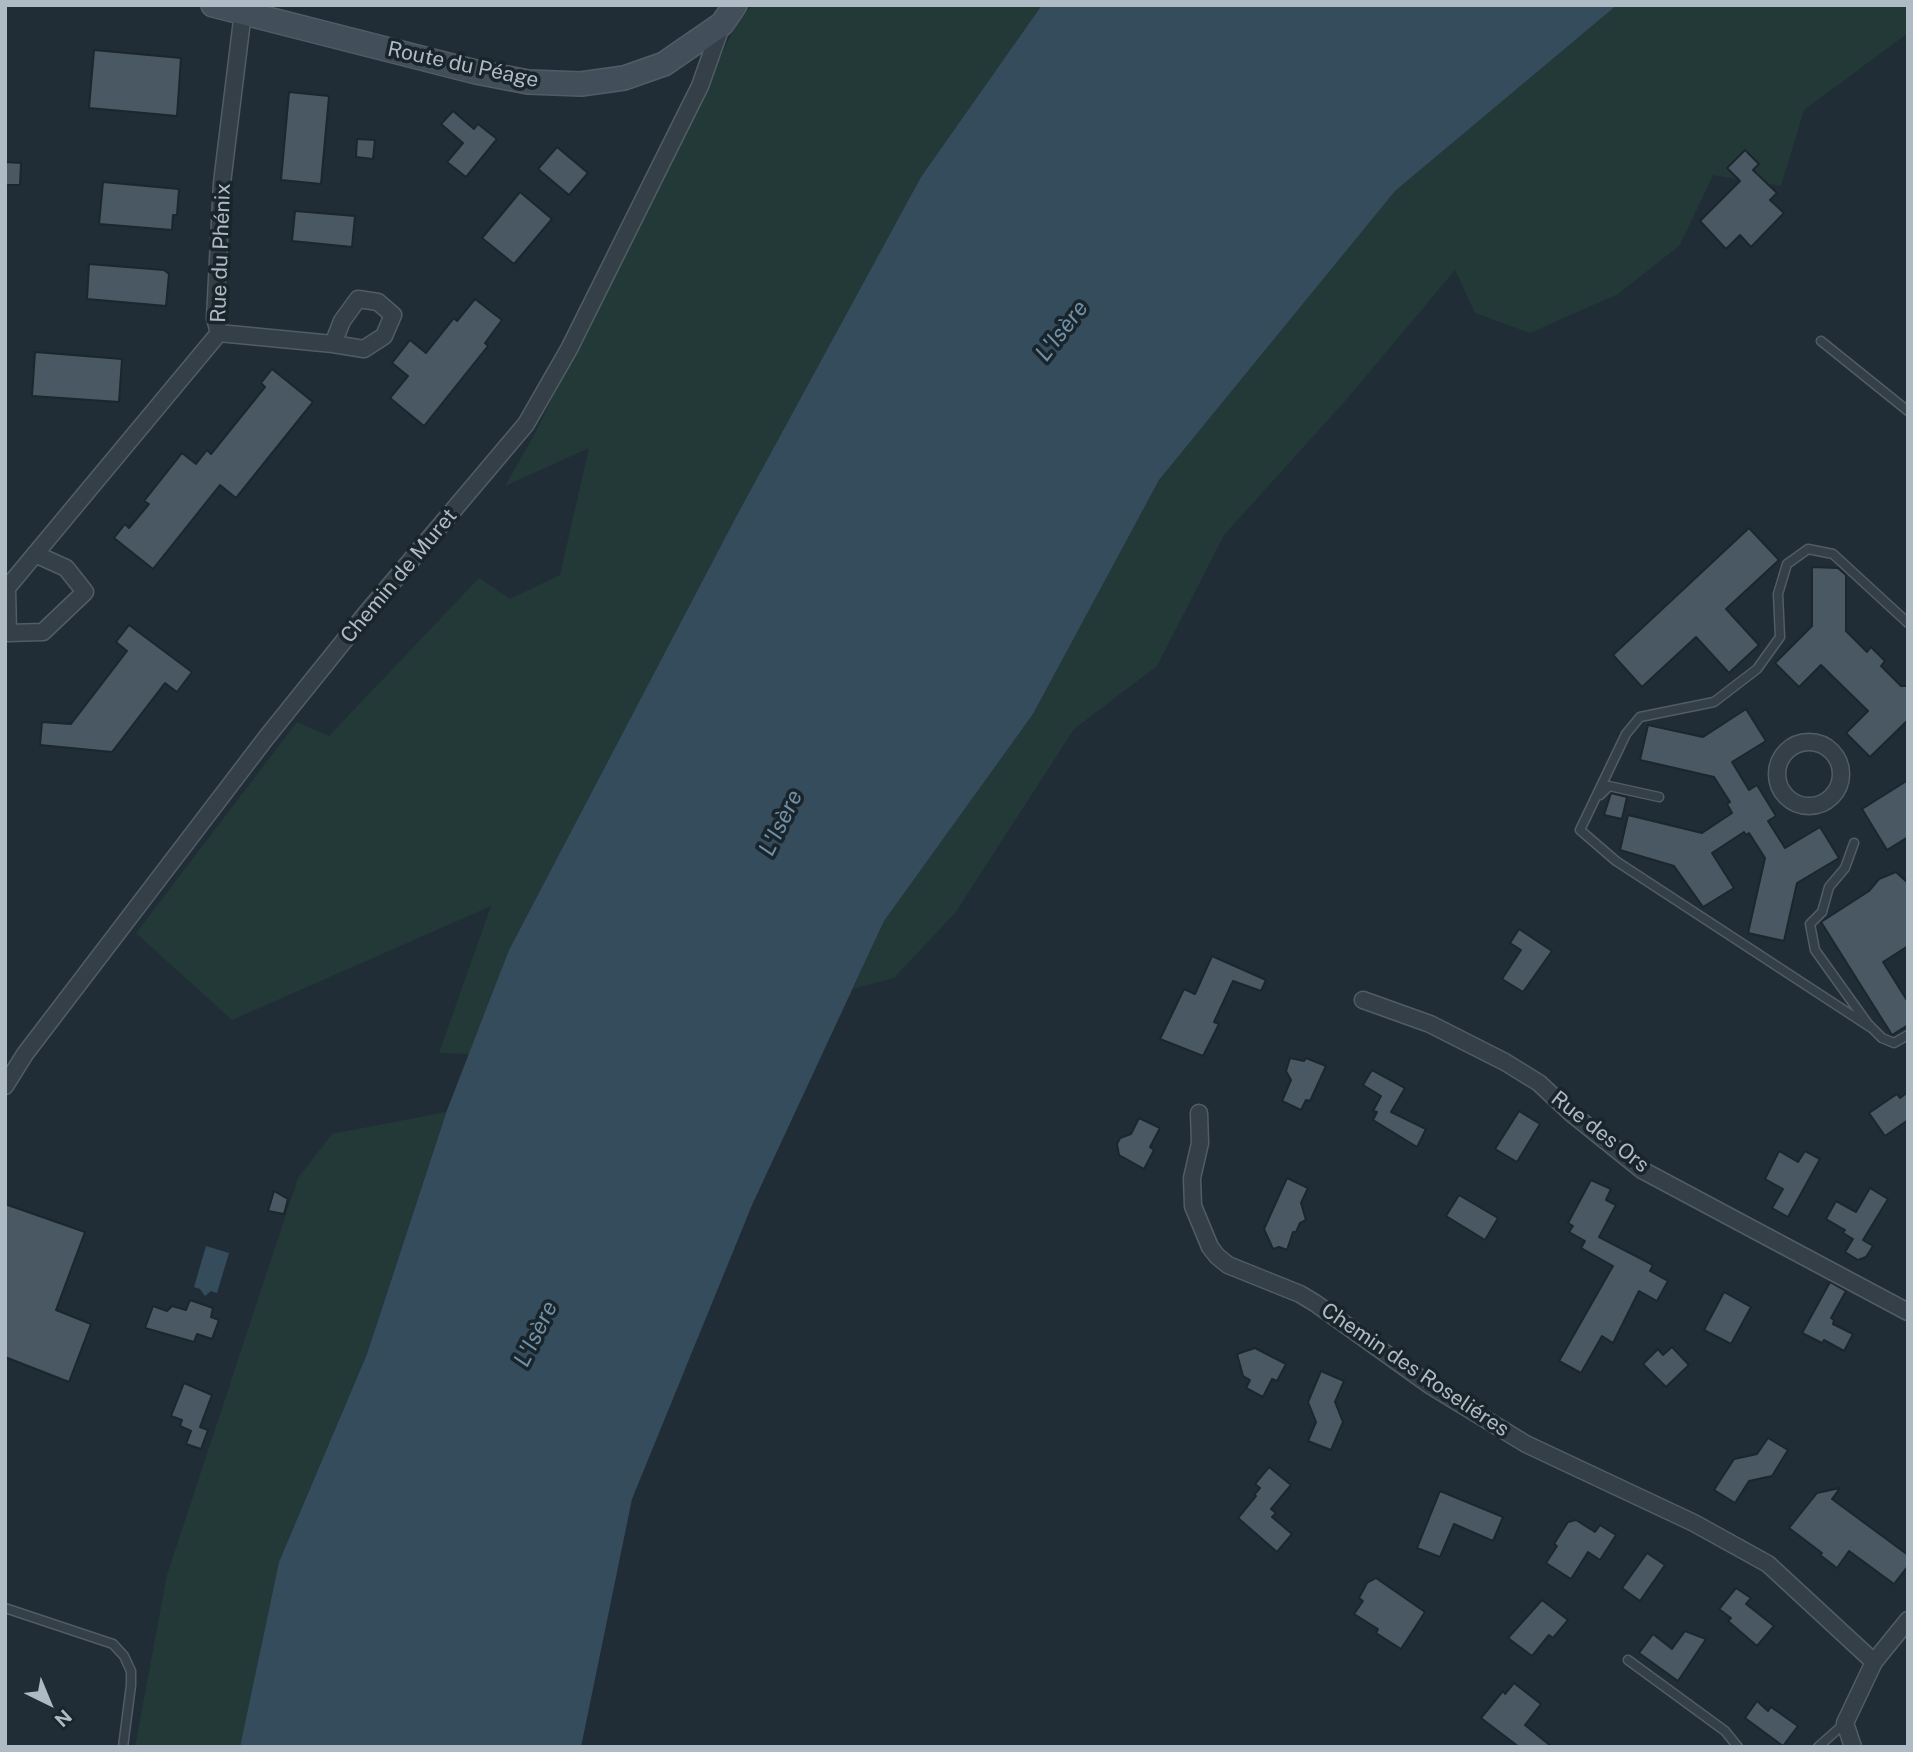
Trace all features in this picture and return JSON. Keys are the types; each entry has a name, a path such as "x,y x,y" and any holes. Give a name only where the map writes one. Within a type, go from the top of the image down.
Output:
{"street":[{"name":"Route du Péage","path":"213,5 245,9 476,72 528,82 581,84 624,78 664,64 722,24 735,5"},
{"name":"Rue du Phénix","path":"35,554 66,568 85,592 43,632 8,633 7,587 219,333 215,318 222,183 245,9"},
{"name":"Chemin de Muret","path":"5,1086 25,1054 266,738 364,616 526,424 569,349 700,86 722,24"},
{"path":"219,333 333,344"},
{"path":"1812,742 1821,744 1835,756 1839,764 1840,782 1831,798 1823,803 1805,806 1788,799 1782,792 1778,784 1777,766 1794,745 1812,742"},
{"name":"Rue des Ors","path":"1363,1000 1430,1024 1505,1062 1539,1083 1571,1114 1642,1170 1908,1312"},
{"name":"Chemin des Roseliéres","path":"1199,1113 1200,1143 1192,1178 1193,1206 1210,1247 1228,1265 1300,1294 1315,1303 1431,1386 1526,1444 1694,1523 1768,1564 1874,1662"},
{"path":"1853,1747 1845,1723 1874,1662 1908,1620"}],"lane":[{"path":"1821,341 1908,411"},
{"path":"1873,1029 1616,862 1580,830 1626,734 1640,717 1714,702 1757,669 1780,637 1778,594 1787,564 1808,549 1833,554 1908,623"},
{"path":"1597,797 1609,786 1659,797"},
{"path":"1854,842 1845,868 1829,887 1822,912 1810,924 1815,950 1882,1038 1894,1043 1908,1035"},
{"path":"5,1608 113,1644 124,1656 131,1671 131,1685 123,1747"},
{"path":"1628,1660 1725,1731 1738,1747"},
{"path":"1818,1747 1845,1723"}],"green space":[{"path":"752,5 1042,5 921,177 736,517 509,950 470,1054 439,1053 491,906 232,1020 136,933 297,722 329,736 479,578 510,599 560,575 589,448 505,486 533,437 735,27"},
{"path":"1617,5 1908,5 1908,33 1804,110 1781,186 1713,175 1680,245 1618,294 1530,333 1475,313 1455,270 1345,401 1224,535 1157,666 1074,729 955,913 894,978 853,989 884,921 1033,714 1159,480 1395,191"},
{"path":"446,1112 367,1354 279,1562 240,1747 135,1747 167,1575 298,1178 332,1134"}],"water":[{"name":"L'Isère","path":"1042,5 1617,5 1395,191 1159,480 1033,714 884,921 752,1205 632,1499 581,1747 240,1747 279,1562 367,1354 446,1113 509,950 736,517 921,177"},
{"path":"206,1246 229,1253 217,1293 211,1291 205,1296 200,1289 194,1287"}],"building":[{"path":"94,50 181,58 177,116 89,108"},
{"path":"289,92 329,96 321,184 281,180"},
{"path":"453,111 474,129 478,124 497,139 466,177 447,162 463,143 441,124"},
{"path":"357,139 375,140 373,159 356,157"},
{"path":"557,147 588,173 569,195 538,169"},
{"path":"1745,150 1759,164 1753,170 1777,193 1770,200 1784,213 1751,247 1740,235 1726,249 1700,221 1740,181 1727,168"},
{"path":"5,162 21,163 20,185 5,185"},
{"path":"103,182 179,189 177,215 173,215 172,230 99,224"},
{"path":"520,192 552,219 514,264 482,238"},
{"path":"295,211 355,216 352,247 292,241"},
{"path":"89,264 164,270 169,274 166,306 87,299"},
{"path":"475,299 502,320 485,343 488,346 424,426 390,398 408,376 392,363 410,340 426,353 454,318 457,321"},
{"path":"35,352 122,359 119,402 32,396"},
{"path":"272,369 313,402 236,498 220,485 153,569 114,538 125,524 129,528 149,504 144,501 182,453 196,464 207,450 211,454 265,387 261,383"},
{"path":"1749,528 1779,560 1726,609 1759,645 1729,673 1696,637 1642,687 1613,655"},
{"path":"1812,567 1838,568 1846,575 1846,631 1867,652 1871,647 1885,661 1881,666 1901,686 1908,686 1908,720 1870,757 1846,733 1868,711 1821,665 1799,687 1775,663 1812,626"},
{"path":"129,625 192,672 177,692 165,683 112,752 40,745 42,722 71,724 127,651 116,642"},
{"path":"1746,709 1766,741 1732,762 1749,790 1757,785 1776,816 1768,821 1785,848 1820,827 1839,858 1797,883 1784,941 1748,933 1765,858 1749,833 1746,835 1744,832 1712,853 1734,888 1703,907 1674,866 1620,850 1628,815 1702,833 1732,813 1727,804 1730,802 1714,777 1640,760 1648,725 1703,737"},
{"path":"1908,780 1908,837 1887,850 1862,809"},
{"path":"1611,793 1627,797 1622,819 1604,815"},
{"path":"1896,872 1908,883 1908,946 1883,962 1908,1002 1908,1025 1892,1035 1821,922 1869,891 1879,879"},
{"path":"1519,929 1552,951 1523,992 1502,979 1521,950 1510,943"},
{"path":"1212,956 1266,980 1261,991 1233,981 1214,1022 1219,1024 1203,1056 1160,1039 1184,989 1195,994"},
{"path":"1290,1058 1304,1061 1306,1058 1326,1066 1310,1101 1306,1100 1301,1110 1282,1101 1291,1080 1286,1071"},
{"path":"1372,1070 1405,1088 1391,1112 1426,1129 1417,1147 1373,1120 1377,1112 1373,1111 1381,1096 1363,1085"},
{"path":"1908,1092 1908,1120 1885,1136 1869,1113 1897,1094 1900,1098"},
{"path":"1519,1111 1540,1124 1517,1162 1495,1149"},
{"path":"1139,1118 1160,1128 1150,1147 1154,1150 1144,1169 1119,1155 1117,1144 1120,1138 1131,1134"},
{"path":"1779,1151 1798,1162 1805,1151 1820,1159 1788,1217 1772,1208 1783,1189 1765,1179"},
{"path":"1287,1178 1308,1188 1301,1203 1306,1220 1293,1232 1287,1250 1279,1247 1273,1249 1264,1229"},
{"path":"1591,1180 1611,1189 1606,1200 1616,1205 1599,1237 1653,1265 1650,1271 1668,1281 1657,1301 1639,1291 1613,1343 1602,1336 1581,1373 1559,1361 1613,1266 1581,1248 1585,1241 1569,1232 1573,1226 1568,1223"},
{"path":"1870,1188 1888,1199 1863,1240 1873,1246 1866,1257 1858,1260 1845,1252 1853,1239 1843,1233 1845,1230 1826,1219 1836,1201 1856,1212"},
{"path":"274,1191 288,1199 284,1214 268,1211"},
{"path":"1459,1195 1498,1218 1485,1240 1446,1216"},
{"path":"5,1204 85,1232 56,1310 91,1324 69,1382 5,1357"},
{"path":"1830,1282 1846,1291 1831,1318 1834,1320 1833,1324 1853,1334 1844,1351 1824,1340 1822,1343 1802,1333"},
{"path":"1724,1292 1751,1307 1731,1344 1704,1330"},
{"path":"190,1300 213,1308 211,1317 219,1320 212,1339 197,1334 194,1342 145,1328 153,1306 167,1311 172,1306 186,1310"},
{"path":"1672,1347 1689,1365 1666,1387 1643,1364 1658,1349 1663,1355"},
{"path":"1255,1348 1286,1364 1277,1381 1272,1379 1263,1397 1246,1388 1250,1380 1243,1376 1237,1354"},
{"path":"1321,1371 1344,1381 1335,1402 1343,1422 1331,1450 1308,1441 1316,1422 1308,1402"},
{"path":"184,1383 212,1395 200,1427 208,1430 201,1449 186,1444 191,1431 180,1426 182,1420 171,1416"},
{"path":"1768,1438 1788,1450 1772,1476 1749,1481 1735,1503 1714,1490 1734,1459 1757,1454"},
{"path":"1269,1467 1291,1485 1271,1509 1276,1513 1272,1517 1292,1534 1277,1552 1238,1518 1256,1496 1254,1495 1260,1488 1255,1484"},
{"path":"1840,1488 1832,1499 1908,1555 1908,1566 1894,1584 1849,1551 1837,1568 1789,1528 1817,1493"},
{"path":"1440,1491 1503,1517 1493,1541 1454,1524 1440,1557 1417,1548"},
{"path":"1576,1520 1595,1532 1600,1525 1616,1535 1600,1560 1588,1552 1571,1579 1546,1563 1568,1522"},
{"path":"1647,1553 1665,1565 1640,1601 1622,1588"},
{"path":"1376,1578 1425,1612 1401,1649 1376,1633 1378,1629 1354,1614 1363,1601 1359,1598 1367,1583"},
{"path":"1736,1588 1751,1598 1746,1604 1774,1626 1757,1646 1728,1621 1731,1618 1719,1609"},
{"path":"1542,1600 1568,1620 1553,1638 1549,1635 1532,1656 1508,1638"},
{"path":"1685,1631 1706,1639 1678,1681 1639,1653 1653,1634 1672,1649"},
{"path":"1514,1683 1541,1704 1525,1725 1552,1747 1519,1747 1481,1718 1503,1691 1505,1694"},
{"path":"1757,1701 1768,1711 1771,1707 1798,1726 1783,1746 1745,1718"}]}
